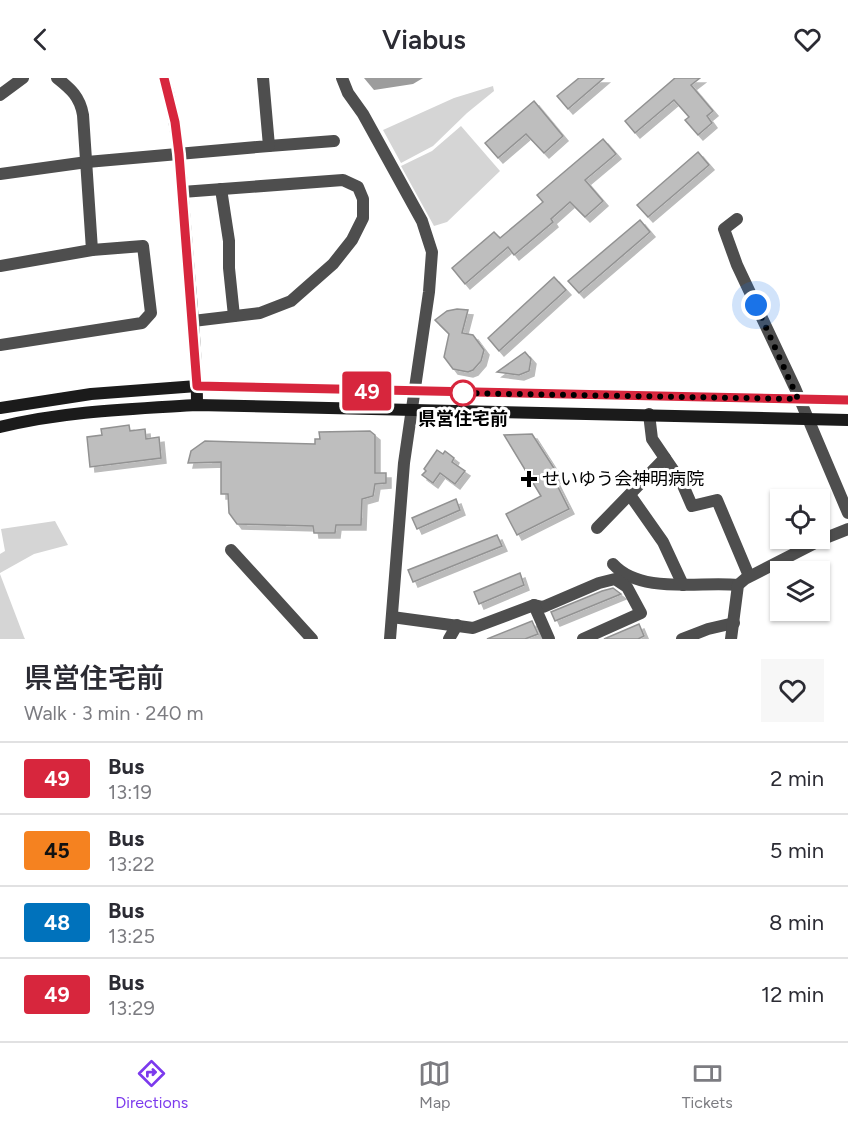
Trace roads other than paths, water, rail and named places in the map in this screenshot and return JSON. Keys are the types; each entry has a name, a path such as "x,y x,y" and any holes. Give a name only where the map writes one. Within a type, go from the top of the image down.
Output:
{"street":[{"path":"0,95 23,78"},
{"path":"57,78 81,101 92,250"},
{"path":"164,78 175,122 179,154 193,321 197,405"},
{"path":"263,78 269,146"},
{"path":"342,78 348,93 363,114 422,221 432,252 429,292 404,463 390,639"},
{"path":"0,174 87,162 334,141"},
{"path":"182,192 343,180 358,188 363,199 363,218 352,240 333,264 291,301 260,313 193,321"},
{"path":"221,189 229,241 234,316"},
{"path":"737,219 724,230 730,247 848,513"},
{"path":"0,266 92,250 143,246 151,313 142,323 0,345"},
{"path":"0,408 91,394 197,386 848,400"},
{"path":"0,428 18,423 98,411 197,405 848,420"},
{"path":"649,414 652,439 682,483 692,506 717,500 749,576"},
{"path":"597,528 665,458"},
{"path":"630,495 663,542 683,585"},
{"path":"613,564 619,571 641,580 683,585 738,585 749,576 848,529"},
{"path":"231,550 312,639"},
{"path":"392,616 473,628 534,605 543,606 599,583 615,579 627,587 641,613 583,639"},
{"path":"730,639 738,585"},
{"path":"534,605 549,639"},
{"path":"682,639 708,629 734,623"},
{"path":"449,639 457,625"}],"place":[{"name":"県営住宅前","path":"463,393"},
{"name":"せいゆう会神明病院","path":"529,479"}]}
